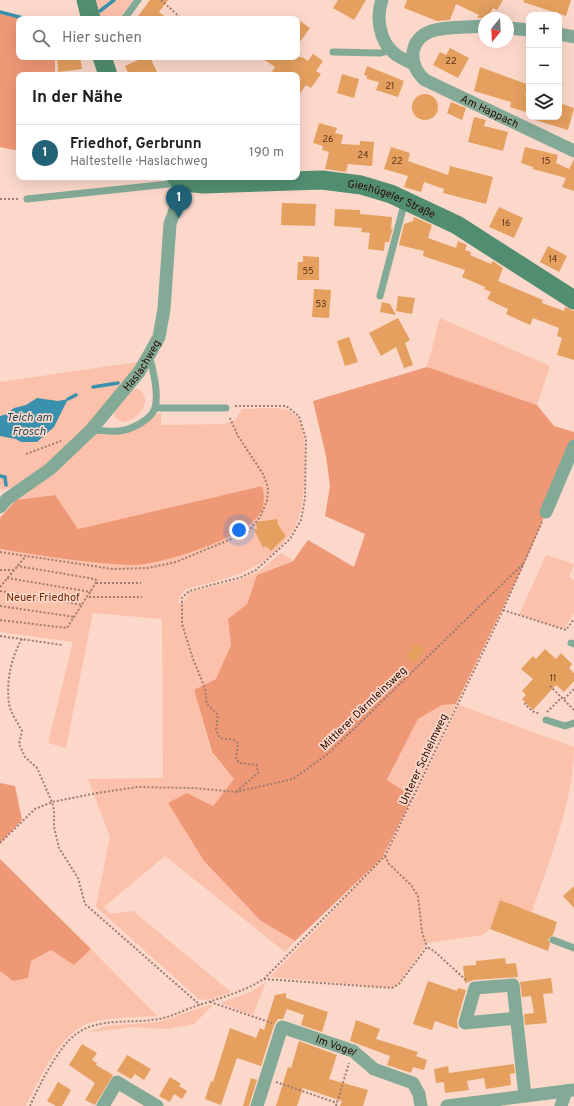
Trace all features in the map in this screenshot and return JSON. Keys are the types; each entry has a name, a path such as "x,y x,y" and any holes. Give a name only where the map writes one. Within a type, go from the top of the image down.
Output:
{"street":[{"name":"Am Happach","path":"382,0 378,10 380,27 384,41 394,53 414,64 419,74 426,80 574,151"},
{"path":"414,64 415,45 424,35 429,32 436,30 478,26"},
{"path":"514,29 526,30"},
{"path":"562,35 574,37"},
{"path":"103,60 107,72"},
{"name":"Haslachweg","path":"4,502 50,469 90,430 139,372 149,355 158,337 164,309 170,224 181,180"},
{"name":"Gieshügeler Straße","path":"185,180 203,184 322,180 361,185 405,200 457,225 574,300"},
{"path":"546,512 574,446"},
{"path":"517,1018 465,1023 475,988 513,986 517,1018 525,1096"},
{"path":"257,1106 282,1027"},
{"name":"Im Vogel","path":"282,1027 353,1051 374,1069 413,1083 420,1094 421,1106"},
{"path":"103,1106 117,1082 157,1106"},
{"path":"447,1106 570,1091"},
{"path":"561,1106 570,1091"}],"lane":[{"path":"126,16 138,0"},
{"path":"333,52 381,53 391,50"},
{"name":"Gieshügeler Straße","path":"27,199 173,180"},
{"path":"380,296 405,200"},
{"path":"90,430 120,431 134,426 146,419 155,408 155,377 149,355"},
{"path":"155,408 226,408"},
{"path":"546,720 565,726 574,723"},
{"path":"553,940 574,948"}],"path":[{"path":"161,0 179,16"},
{"path":"0,199 27,199"},
{"path":"0,552 113,569 148,568 176,562 248,532 260,516 267,501 268,487 263,474 231,422 226,408 235,406 286,406 299,416 306,439 306,498 301,520 290,539 256,570 242,577 189,591 182,598 181,603 182,624 192,659 205,688 208,704 218,715 216,730 220,738 234,740 238,743 236,758 239,763 257,765 258,773 236,792"},
{"path":"26,454 62,441"},
{"name":"Unterer Schleimweg","path":"30,1106 38,1089 64,1047 75,1035 94,1026 160,1019 248,990 264,979 385,856 503,610 546,512"},
{"path":"1,585 26,556"},
{"name":"Mittlerer Därmleinsweg","path":"0,843 35,809 52,802 97,792 138,787 194,788 236,792 293,779 329,754 506,582 526,560"},
{"path":"17,566 95,579 96,583"},
{"path":"0,570 14,570"},
{"path":"7,578 91,592"},
{"path":"96,583 141,583"},
{"path":"0,620 64,629 69,627 96,583"},
{"path":"0,591 83,605"},
{"path":"88,597 142,597"},
{"path":"0,606 75,617"},
{"path":"503,610 566,630 574,619"},
{"path":"0,636 62,645"},
{"path":"22,639 16,649 10,673 9,704 22,731 19,744 25,757 37,768 52,802 54,811 54,827 59,848 78,878 85,904 200,1005"},
{"path":"550,686 574,710"},
{"path":"526,703 525,704 532,711 544,715 574,689"},
{"path":"385,856 389,864 411,885 418,896 422,932 427,948"},
{"path":"264,979 392,988 399,984 427,948"},
{"path":"427,948 434,950 475,988"},
{"path":"209,1002 282,1027"},
{"path":"266,1079 336,1104 353,1051"}],"green space":[{"path":"94,0 133,0 121,16 98,16"},
{"path":"440,318 550,366 537,405 427,367"},
{"path":"138,362 130,376 71,444 34,475 17,486 0,490 0,382"},
{"path":"136,388 145,396 145,402 140,412 135,417 123,422 115,417 114,410 122,398"},
{"name":"Neuer Friedhof","path":"267,408 288,410 298,418 302,426 305,466 303,496 297,523 289,536 277,550 254,567 228,578 186,589 181,595 178,603 183,603 190,592 239,580 258,572 281,553 293,560 257,575 247,604 228,619 231,645 216,680 194,690 211,752 234,779 213,806 187,793 168,803 204,861 261,921 295,941 285,952 165,856 104,907 111,914 133,911 231,992 211,999 200,1000 96,907 110,837 88,779 163,778 162,619 93,613 66,748 48,743 73,642 0,632 0,549 83,562 133,564 162,560 181,555 219,541 250,524 259,515 264,500 262,486 78,529 54,495 16,500 92,434 110,434 134,430 148,421 155,414 161,413 161,425 225,424 235,420 242,409"},
{"path":"546,555 574,564 569,577 574,580 574,613 564,629 519,615"},
{"path":"456,704 413,797 387,781 418,719 442,705"},
{"path":"459,705 574,747 570,788 565,809 553,851 532,912 500,900 489,930 483,935 427,943 400,982 393,988 270,977 325,920 383,854 385,855 415,798"},
{"path":"91,949 157,1016 101,1020 84,1025 75,1031 57,1050 26,1106 0,1106 0,971 13,981 28,978 30,961 51,950 74,965"},
{"path":"266,982 253,1015 220,1003 251,992"},
{"path":"209,1005 212,1006 194,1024 167,1029 132,1027 85,1033 106,1026 159,1022"}],"shaded area":[{"path":"0,12 16,16 16,60 55,60 55,72 16,72 16,150 0,147"},
{"path":"427,367 537,405 554,426 574,432 574,446 526,560 456,704 442,705 418,719 387,780 413,797 382,858 295,941 261,921 204,861 168,803 187,793 213,806 234,779 212,752 194,690 216,679 231,645 228,619 247,604 257,575 293,561 308,540 354,567 365,534 325,516 330,486 326,456 313,401"},
{"path":"262,486 264,497 261,512 250,524 237,533 201,549 146,564 133,565 100,563 0,549 0,518 16,500 55,495 78,529"},
{"path":"0,783 15,786 22,820 0,843"},
{"path":"0,859 91,949 74,965 51,950 31,961 28,978 13,981 0,971"}],"water":[{"name":"Teich am Frosch","path":"37,398 58,401 68,399 54,427 37,442 21,442 16,439 0,436 0,416 7,414 14,408 26,405"}],"building":[{"path":"150,0 168,0 159,12 164,16 138,16"},
{"path":"338,0 366,0 354,20 333,8"},
{"path":"407,0 503,0 497,10 493,8 491,12 478,12 478,15 456,4 450,20 437,21 404,8"},
{"path":"524,0 571,0 566,16 562,15 562,12 554,12 523,2"},
{"path":"300,21 310,28 300,42"},
{"path":"450,48 469,58 458,78 433,65 440,52 446,55"},
{"path":"313,54 323,61 316,71 321,74 311,88 306,85 300,94 300,72 272,72 275,67 264,60 300,60 300,57 302,57 308,61"},
{"path":"57,60 80,60 82,69 58,72"},
{"path":"138,60 151,60 157,72 128,72 125,66"},
{"path":"367,66 404,81 398,97 376,90 379,82 367,79 367,76 364,75"},
{"path":"480,67 526,84 526,112 510,107 511,102 474,91"},
{"path":"342,74 359,79 354,98 337,93"},
{"path":"425,94 434,98 438,107 434,116 425,120 416,116 412,107 416,98"},
{"path":"451,102 466,108 462,120 447,113"},
{"path":"562,104 574,108 568,130 535,120 562,120"},
{"path":"474,117 486,120 484,126 508,132 503,151 468,142"},
{"path":"319,123 337,128 335,133 343,135 341,144 360,145 360,141 374,142 372,166 348,164 346,172 325,169 329,152 322,150 323,146 313,143"},
{"path":"391,147 410,153 408,161 448,175 450,166 493,177 486,204 443,193 444,189 424,182 421,192 404,187 408,176 384,169"},
{"path":"525,147 558,155 556,163 569,169 574,159 574,191 562,187 566,178 533,169 533,167 521,163"},
{"path":"282,203 316,204 315,226 281,225"},
{"path":"499,207 523,218 514,238 489,227"},
{"path":"335,209 360,210 360,214 392,217 391,229 393,228 389,242 385,242 384,251 368,249 370,233 361,232 362,228 334,226"},
{"path":"414,217 432,225 428,238 456,248 458,241 467,245 465,250 471,252 470,255 491,264 493,261 503,268 498,281 543,300 542,303 564,311 565,307 574,311 574,360 557,355 562,338 557,336 559,328 533,318 530,325 506,314 508,309 487,299 491,292 484,289 485,287 462,277 465,270 423,256 424,251 399,245 404,224 413,221"},
{"path":"548,246 567,256 559,272 540,262"},
{"path":"303,256 319,257 319,280 297,280 298,262 303,262"},
{"path":"314,289 331,290 329,318 312,317"},
{"path":"398,296 415,298 412,314 396,311"},
{"path":"382,302 390,304 396,315 380,312"},
{"path":"398,318 410,340 405,343 413,365 404,368 396,347 381,356 369,333"},
{"path":"349,337 358,362 345,366 337,341"},
{"path":"277,519 278,525 286,536 271,551 266,546 263,548 254,529 257,529 256,522"},
{"path":"415,643 425,650 415,663 406,657"},
{"path":"545,649 556,659 561,653 572,664 569,668 574,673 574,681 564,692 556,685 533,710 522,699 526,695 522,691 533,679 521,669 533,656 536,659"},
{"path":"574,886 574,908 563,896"},
{"path":"500,900 557,922 553,935 548,939 550,944 548,951 490,929"},
{"path":"505,958 506,964 516,963 518,977 474,980 465,983 463,966 476,965 476,961"},
{"path":"551,978 553,993 543,994 547,1023 525,1025 524,1014 534,1013 531,996 522,997 520,982"},
{"path":"428,981 457,991 458,988 466,990 457,1021 458,1029 435,1021 432,1030 413,1024"},
{"path":"286,993 286,998 328,1012 322,1032 301,1025 304,1015 287,1009 283,1019 278,1019 274,1025 261,1066 237,1058 221,1105 205,1099 211,1081 213,1082 230,1028 256,1038 260,1028 264,1030 275,995"},
{"path":"356,1020 380,1029 376,1039 418,1052 416,1056 427,1060 424,1070 413,1067 411,1073 387,1065 390,1056 350,1041"},
{"path":"299,1041 337,1055 329,1079 368,1090 363,1106 340,1106 342,1101 303,1088 297,1106 276,1106 288,1067 291,1068"},
{"path":"82,1044 97,1053 92,1060 97,1063 96,1065 113,1075 95,1105 85,1100 95,1083 69,1065"},
{"path":"127,1055 151,1069 144,1080 135,1074 131,1079 117,1071"},
{"path":"514,1064 515,1073 510,1074 511,1085 486,1089 484,1078 467,1081 469,1090 445,1093 444,1082 436,1083 434,1069 448,1066 449,1073"},
{"path":"170,1077 181,1084 179,1086 187,1091 182,1099 174,1094 170,1102 159,1096"},
{"path":"251,1078 257,1080 249,1106 243,1106"},
{"path":"58,1082 71,1090 62,1106 56,1106 47,1101"}],"waterway":[{"path":"100,11 114,0"},
{"path":"0,12 16,16"},
{"path":"93,387 118,383"},
{"path":"68,399 76,395"},
{"path":"0,476 5,477 6,485"}],"place":[{"name":"Friedhof, Gerbrunn","path":"179,218"}]}
